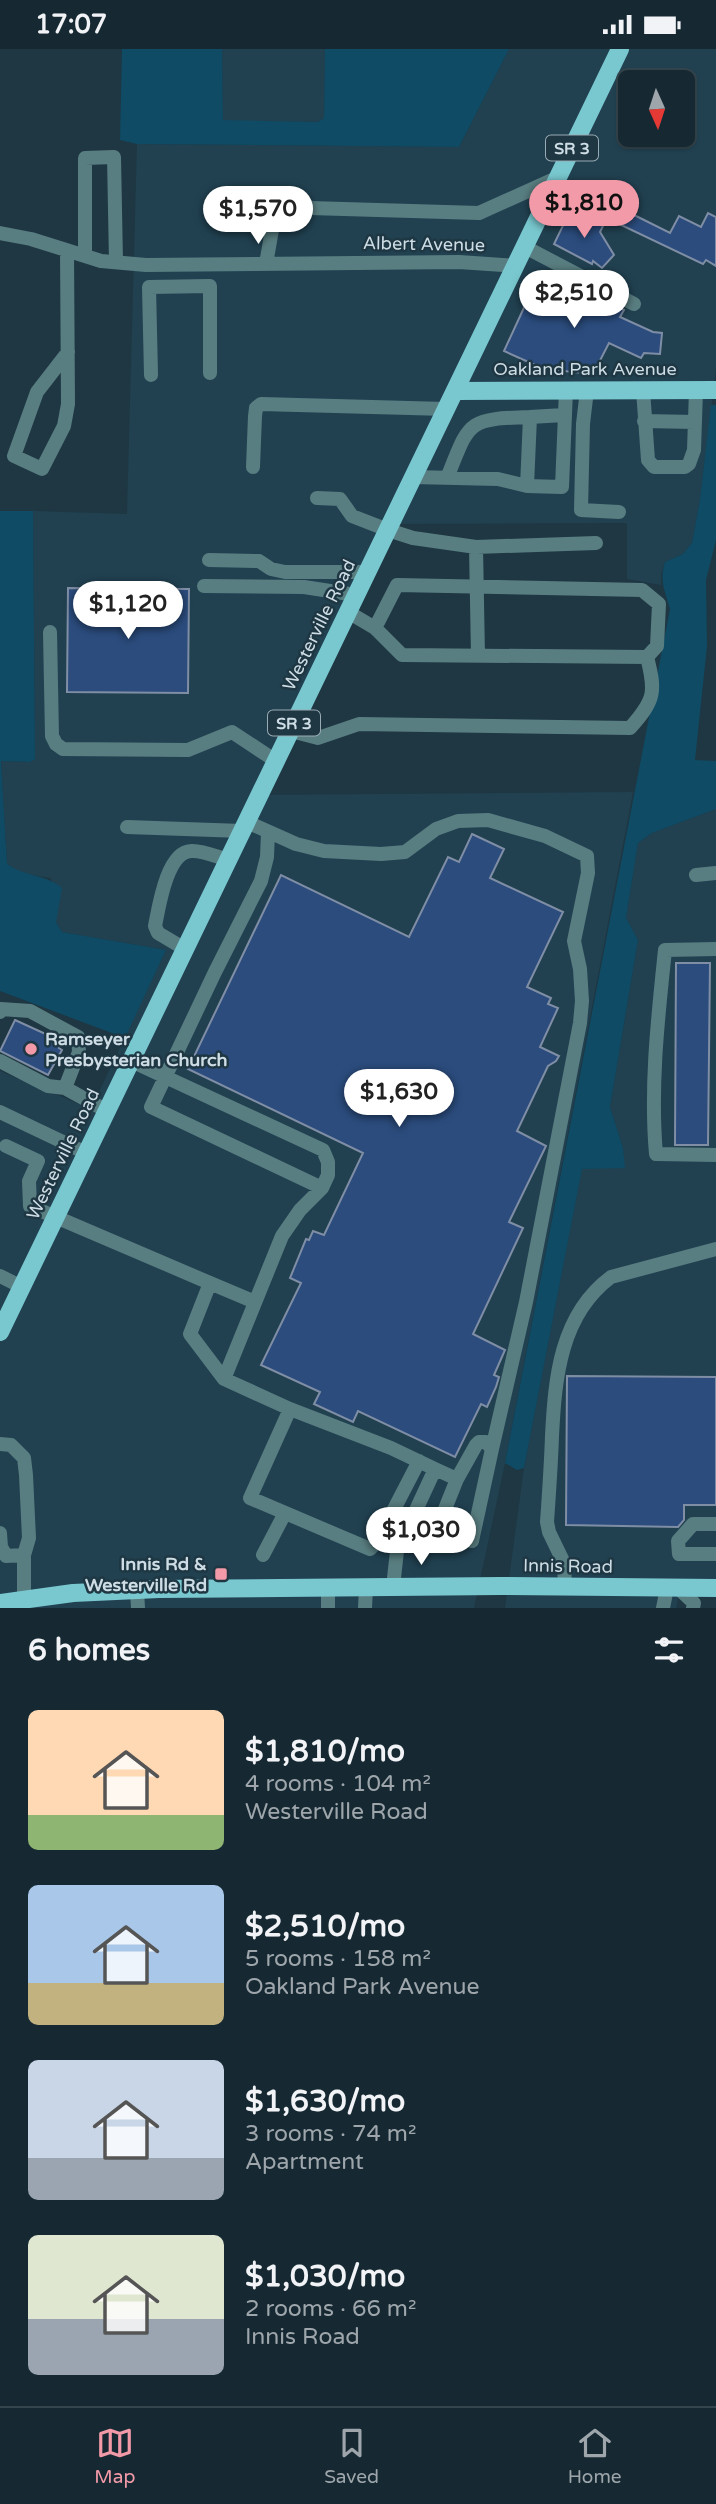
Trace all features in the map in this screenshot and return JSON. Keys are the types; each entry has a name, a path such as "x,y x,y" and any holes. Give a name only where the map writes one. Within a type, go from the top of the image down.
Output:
{"main road":[{"name":"Westerville Road","path":"0,1332 620,49"},
{"name":"Oakland Park Avenue","path":"455,391 716,390"},
{"name":"Innis Road","path":"0,1603 74,1593 137,1599 366,1587 716,1588"}],"street":[{"path":"85,256 85,158 114,157 116,262"},
{"path":"266,264 276,207 479,213 559,177"},
{"name":"Albert Avenue","path":"0,233 31,239 101,261 116,262 459,262 516,266"},
{"path":"525,247 634,304"},
{"path":"67,251 68,352 68,404 64,426 42,469 14,456 37,392 68,352"},
{"path":"177,264 177,286"},
{"path":"151,375 149,286 210,286 210,373"},
{"path":"413,478 498,479 527,486 562,487 566,390"},
{"path":"587,390 583,424 581,510 619,512"},
{"path":"643,390 648,460 654,467 663,468 685,467 689,464 694,450 696,390"},
{"path":"253,467 255,415 256,408 261,404 446,409"},
{"path":"447,478 461,444 474,425 493,419 564,415"},
{"path":"527,486 530,418"},
{"path":"644,421 695,422"},
{"path":"317,498 340,499 352,516 413,538 476,547 596,543"},
{"path":"476,547 478,656"},
{"path":"209,560 259,561 271,569 285,572 367,572"},
{"path":"348,612 375,628 401,655 647,657 657,646 659,604 642,590 397,585 375,628"},
{"path":"204,586 304,587 356,595"},
{"path":"50,632 52,736 56,744 63,749 188,750 232,732 276,761"},
{"path":"290,731 318,738 359,724 630,727 647,709 654,684 647,657"},
{"path":"127,827 244,827 268,832 296,844 324,851 381,854 405,852 436,829 458,821 488,820 545,836 587,856 588,873 575,941 582,1001 580,1023 526,1302 472,1541 435,1534 457,1479 479,1442 486,1442 492,1449"},
{"path":"268,832 267,856 261,881 151,1107 322,1188"},
{"path":"186,949 158,933 155,926 167,877 177,857 185,852 193,850 228,860"},
{"path":"696,875 716,873"},
{"path":"716,949 665,950 659,1013 654,1132 656,1154 716,1155"},
{"path":"0,1012 1,1009 30,1011 78,1037 79,1052 65,1088"},
{"path":"0,1061 48,1086 65,1088 107,1111"},
{"path":"131,1061 323,1150 328,1162 328,1175 322,1188 300,1210 282,1236 223,1379"},
{"path":"0,1112 86,1153"},
{"path":"6,1146 38,1161 29,1181 30,1206 57,1215 255,1302"},
{"path":"565,1587 564,1563 547,1522 556,1376 569,1330 598,1287 611,1277 716,1249"},
{"path":"0,1276 22,1287"},
{"path":"210,1283 190,1334 223,1379 290,1409 391,1448 457,1479"},
{"path":"290,1409 250,1498 370,1549 377,1542 419,1461"},
{"path":"0,1444 11,1445 24,1458 29,1538 24,1555 24,1599"},
{"path":"393,1587 397,1551 435,1469"},
{"path":"263,1556 285,1513"},
{"path":"716,1524 693,1524 678,1541 679,1554 716,1554"},
{"path":"0,1533 1,1547 6,1556 24,1555"},
{"path":"365,1608 366,1587"},
{"path":"328,1588 328,1608"},
{"path":"663,1608 673,1588 694,1603 693,1608"}],"shaded area":[{"path":"122,49 222,49 223,120 318,122 324,118 325,49 509,49 459,147 137,144 120,140"},
{"path":"222,49 325,49 324,118 318,122 223,121"},
{"path":"509,49 716,49 716,368 692,543 683,554 665,562 661,585 627,579 627,523 390,524 260,795 633,792 505,1463 474,1608 0,1608 0,1071 91,1109 166,950 62,932 56,922 51,878 20,873 7,864 1,761 30,762 35,759 33,511 127,514 137,144 459,147"},
{"path":"711,405 716,405 716,540 706,580 707,646 695,760 716,761 716,809 652,833 638,843 626,918 638,940 610,1107 623,1148 625,1168 582,1169 524,1468 517,1470 505,1463 670,609 663,586 663,569 665,562 683,554 692,543"},
{"path":"0,511 33,511 35,759 30,762 1,761 7,864 56,883 62,888 56,922 62,932 166,950 125,1038 0,991"},
{"path":"716,809 716,1588 680,1589 676,1608 505,1608 524,1468 582,1168 624,1168 623,1148 610,1107 638,940 626,918 638,843 652,833"}],"building":[{"path":"571,209 603,226 600,232 614,255 602,268 593,261 592,264 554,244"},
{"path":"624,210 670,233 679,216 701,227 708,213 716,217 716,266 706,260 703,264 617,223"},
{"path":"539,275 552,281 551,285 573,295 577,285 624,310 620,317 653,332 662,333 660,354 644,353 641,358 609,343 593,374 544,369 504,351"},
{"path":"68,588 189,589 188,693 67,692"},
{"path":"472,834 504,849 490,878 563,912 527,987 551,998 548,1004 558,1008 540,1047 559,1056 548,1066 517,1131 546,1146 509,1222 523,1228 473,1334 505,1350 494,1375 499,1377 487,1407 481,1404 455,1457 358,1411 353,1422 314,1404 320,1392 261,1365 301,1283 290,1278 306,1239 309,1240 313,1231 324,1235 363,1153 188,1069 281,875 409,937 448,857 459,862"},
{"path":"676,963 710,963 708,1145 675,1145"},
{"name":"Ramseyer Presbysterian Church","path":"15,1020 61,1041 59,1048 62,1050 48,1075 0,1051"},
{"path":"567,1376 716,1377 716,1505 684,1505 684,1520 678,1527 566,1525"}],"place":[{"name":"Ramseyer Presbysterian Church","path":"31,1049"},
{"name":"Innis Rd & Westerville Rd","path":"221,1574"}]}
